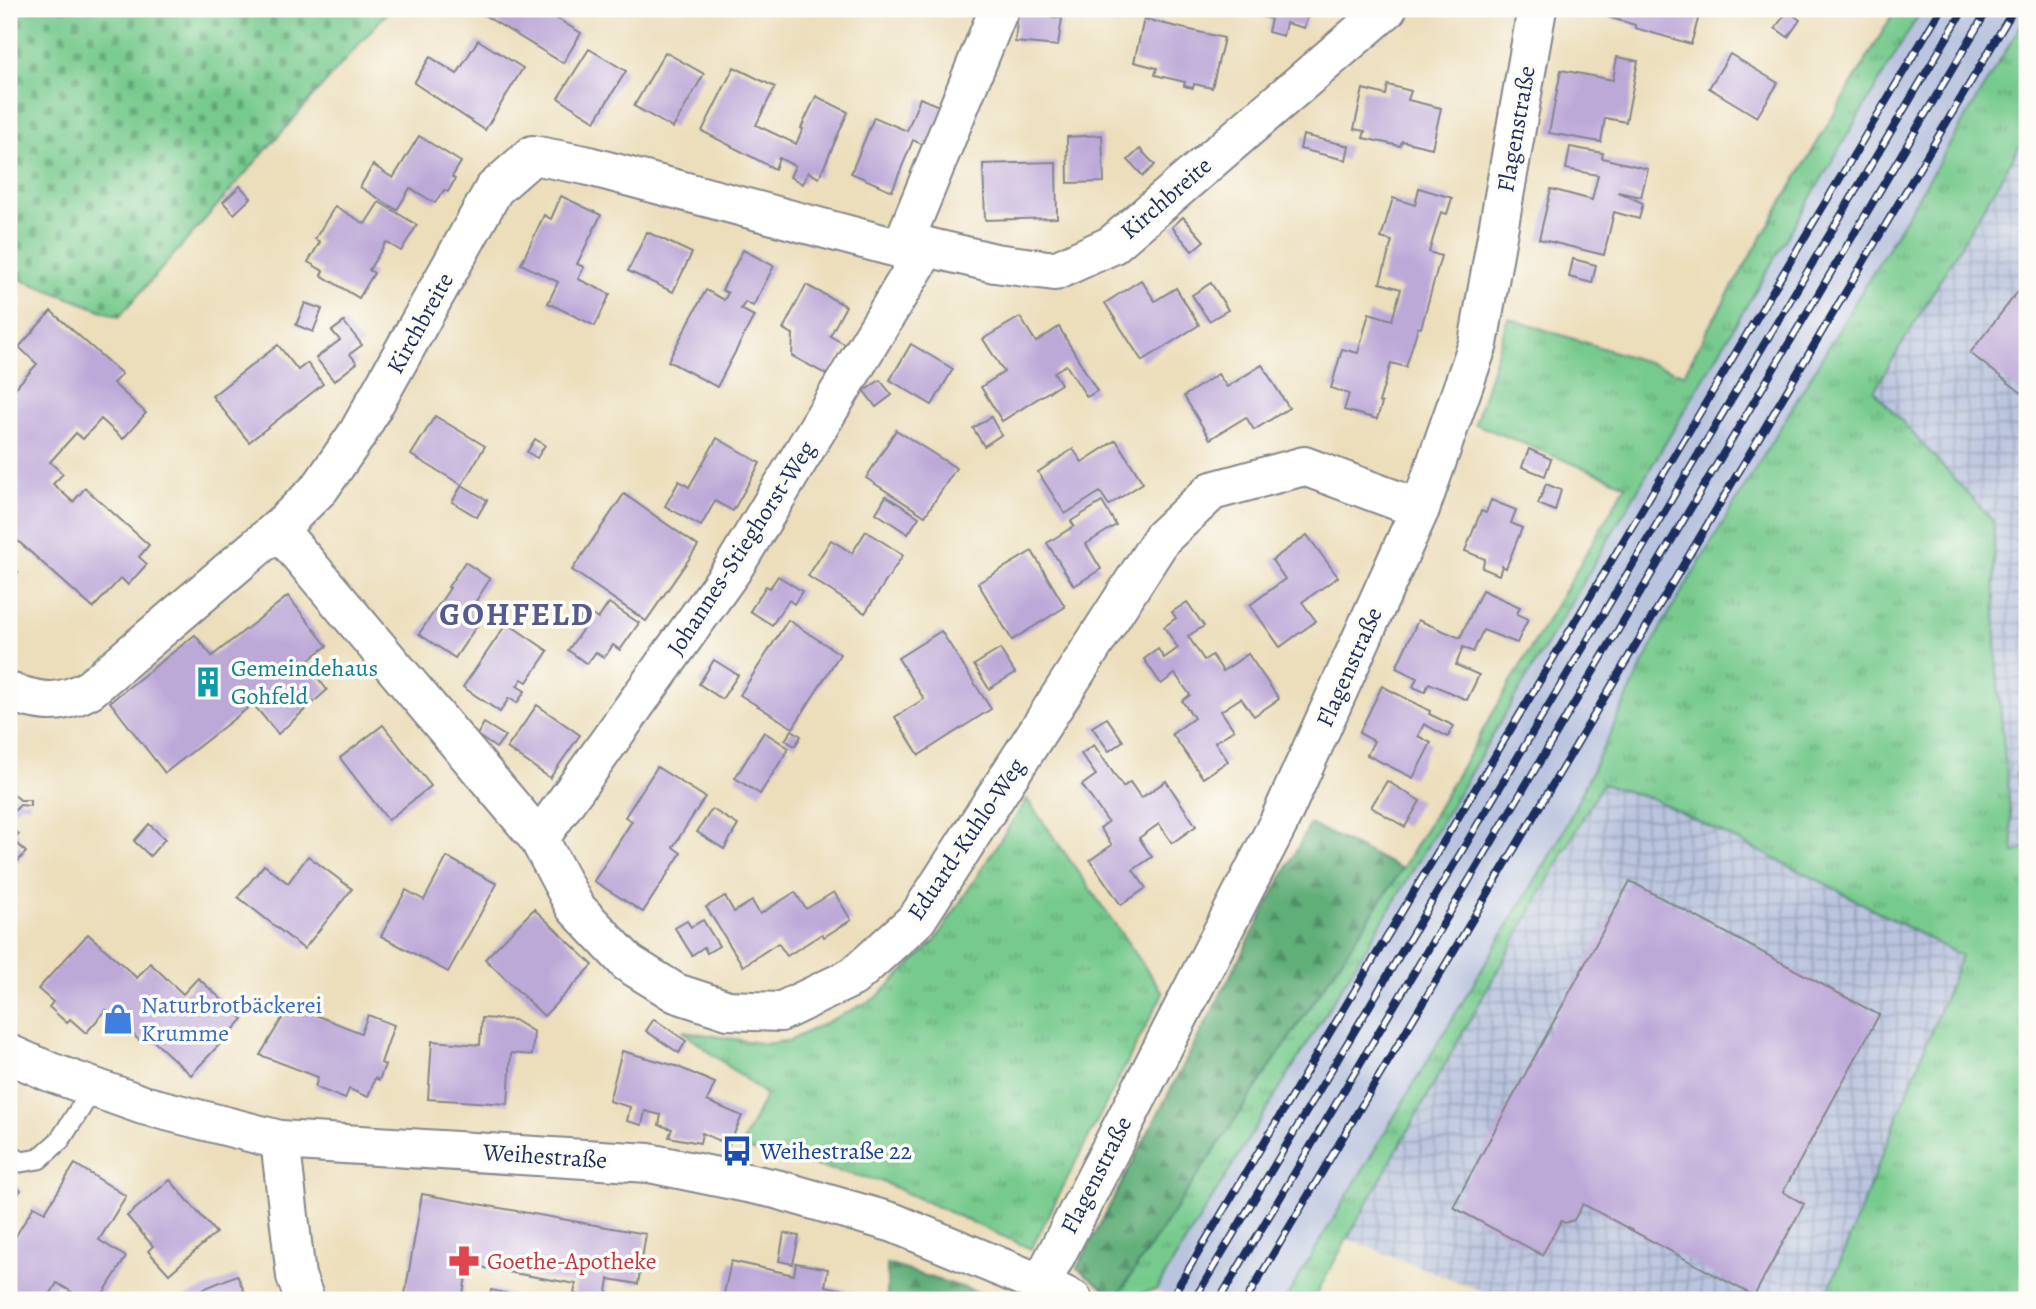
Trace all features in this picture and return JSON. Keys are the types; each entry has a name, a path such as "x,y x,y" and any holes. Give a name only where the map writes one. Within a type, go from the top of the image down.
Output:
{"street":[{"path":"914,248 999,9"},
{"name":"Kirchbreite","path":"9,692 50,703 72,699 90,689 278,529 320,488 358,433 494,189 533,155 585,165 914,248 1055,271 1112,245 1387,9"},
{"name":"Flagenstraße","path":"1057,1292 1278,824 1420,509 1478,344 1537,9"},
{"name":"Johannes-Stieghorst-Weg","path":"539,839 733,570 914,248"},
{"name":"Eduard-Kuhlo-Weg","path":"278,529 539,839 575,907 628,962 677,993 727,1010 780,1012 853,977 917,919 1162,538 1212,491 1304,466 1420,509"},
{"name":"Weihestraße","path":"9,1054 143,1105 280,1140 649,1163 776,1189 894,1223 1057,1292"},
{"path":"280,1140 296,1276 306,1300"}],"lane":[{"path":"9,1154 20,1162 39,1159 60,1140 93,1087"}],"shaded area":[{"path":"1922,9 2027,9 2027,13 1662,625 1559,840 1285,1300 1173,1300 1156,1290 1397,897"},
{"path":"2027,134 2027,847 2014,854 1997,672 1993,521 1874,391"},
{"path":"1601,784 1653,799 1826,884 1961,956 1825,1300 1505,1300 1348,1239"}],"green space":[{"path":"9,9 390,9 119,317 9,275"},
{"path":"1896,9 1922,9 1397,897 1156,1290 1116,1298 1402,869 1626,485 1475,424 1508,318 1684,374 1710,325"},
{"path":"2027,15 2027,134 1874,391 1993,521 1997,672 2014,853 2027,847 2027,1300 1825,1300 1961,956 1826,884 1653,799 1602,784 1313,1300 1285,1300 1559,840 1662,625"},
{"path":"1027,799 1163,993 1031,1249 880,1181 740,1148 766,1095 682,1031 766,1044 791,1040 876,998 935,941"},
{"path":"1310,824 1402,869 1116,1298 1077,1268"},
{"path":"887,1264 997,1298 1000,1300 887,1300"}],"building":[{"path":"474,9 541,9 581,33 563,63"},
{"path":"953,9 971,9 969,15"},
{"path":"1253,9 1310,9 1304,28 1286,23 1283,36 1268,32 1271,19 1252,14"},
{"path":"1611,9 1701,9 1691,44 1635,28 1635,25 1608,17"},
{"path":"1788,11 1800,20 1788,37 1775,28"},
{"path":"1018,13 1062,18 1058,46 1015,42"},
{"path":"1144,19 1224,38 1212,88 1194,84 1193,88 1184,86 1185,82 1155,75 1157,68 1134,62"},
{"path":"478,40 523,68 485,130 414,83 430,57 457,74"},
{"path":"589,49 626,71 595,121 558,98"},
{"path":"665,52 704,74 673,128 634,106"},
{"path":"1730,54 1778,83 1757,117 1709,88"},
{"path":"1617,57 1638,61 1626,122 1605,118 1601,142 1549,133 1561,70 1613,80"},
{"path":"734,67 775,87 756,125 796,144 816,96 848,112 819,178 808,172 803,184 790,177 795,166 779,158 775,169 702,131"},
{"path":"1388,85 1411,91 1408,100 1441,108 1432,148 1402,141 1400,146 1363,138 1365,131 1354,129 1363,89 1386,95"},
{"path":"920,98 946,109 930,148 913,140 892,191 851,173 874,117 907,131"},
{"path":"1102,135 1104,182 1068,183 1067,137"},
{"path":"1303,135 1349,146 1346,160 1300,149"},
{"path":"419,136 461,162 452,177 455,179 448,192 444,190 435,203 410,188 397,210 360,187 373,165 393,178"},
{"path":"1570,147 1603,153 1602,158 1648,169 1641,197 1618,192 1643,203 1639,219 1614,212 1604,255 1539,239 1551,189 1592,200 1598,175 1566,169"},
{"path":"1140,149 1155,165 1143,176 1128,160"},
{"path":"1056,162 1057,218 985,220 983,164"},
{"path":"240,186 251,198 234,214 223,202"},
{"path":"1419,188 1452,198 1447,214 1441,212 1429,252 1441,256 1421,328 1418,327 1406,367 1391,363 1379,402 1382,403 1377,419 1344,410 1349,394 1331,388 1342,349 1358,353 1369,313 1392,320 1401,289 1380,283 1392,241 1381,238 1393,198 1415,205"},
{"path":"561,196 601,215 577,264 584,267 578,279 610,294 595,326 548,303 558,282 521,264 544,215 551,219"},
{"path":"379,202 417,225 401,251 386,242 369,270 374,273 359,298 321,275 323,271 308,262 320,242 315,239 335,206 365,224"},
{"path":"1183,217 1204,241 1192,251 1172,227"},
{"path":"647,232 692,253 673,292 628,271"},
{"path":"743,250 774,266 753,306 745,302 741,309 754,316 717,387 668,361 706,290 724,300 728,293 722,290"},
{"path":"1573,259 1596,265 1592,283 1569,277"},
{"path":"1141,280 1155,301 1176,288 1199,325 1142,361 1105,303"},
{"path":"2027,280 2027,397 1970,353"},
{"path":"1211,283 1228,310 1209,321 1192,295"},
{"path":"806,285 846,306 830,336 846,345 829,376 792,356 793,334 783,329"},
{"path":"305,303 322,309 313,332 296,325"},
{"path":"51,311 122,374 113,383 146,413 123,439 101,419 83,439 76,433 50,462 63,474 53,484 73,502 85,488 149,545 139,557 147,564 128,585 121,578 93,608 9,533 9,395 37,364 19,347"},
{"path":"1020,317 1036,342 1059,327 1097,391 1087,397 1066,365 1054,372 1061,384 1002,421 981,387 1004,372 983,339"},
{"path":"344,322 362,345 350,354 357,363 334,381 316,358 340,340 332,331"},
{"path":"911,344 953,369 932,405 890,380"},
{"path":"278,345 298,370 307,363 323,384 249,442 212,396"},
{"path":"1262,365 1289,408 1254,430 1246,417 1210,439 1184,396 1218,374 1227,387"},
{"path":"880,380 892,395 876,407 864,391"},
{"path":"435,416 485,446 462,485 411,455"},
{"path":"991,417 1001,435 984,446 973,428"},
{"path":"896,430 956,468 925,516 866,478"},
{"path":"717,438 760,463 733,511 715,501 701,526 665,506 679,481 689,487"},
{"path":"535,439 545,445 537,458 527,452"},
{"path":"1116,440 1143,483 1109,505 1100,492 1065,514 1038,472 1073,449 1082,462"},
{"path":"1529,449 1551,459 1545,476 1522,467"},
{"path":"1546,484 1561,490 1555,511 1538,504"},
{"path":"462,485 487,500 477,517 452,502"},
{"path":"624,494 698,546 646,621 572,570"},
{"path":"886,496 919,517 908,534 876,513"},
{"path":"1491,500 1516,510 1511,523 1522,528 1506,568 1502,566 1499,575 1482,568 1485,559 1465,551 1481,511 1486,513"},
{"path":"1102,502 1116,525 1086,544 1101,569 1074,586 1047,543 1074,526 1071,521"},
{"path":"866,531 903,555 865,613 808,576 831,540 852,553"},
{"path":"1307,535 1338,577 1302,602 1316,621 1280,647 1250,605 1285,579 1272,560"},
{"path":"1032,551 1065,607 1012,640 978,583"},
{"path":"465,562 490,579 474,604 486,612 455,658 419,634"},
{"path":"9,564 18,572 9,583"},
{"path":"778,576 802,591 794,604 789,600 772,625 750,611 766,586 770,588"},
{"path":"1482,590 1520,607 1517,614 1528,619 1517,643 1483,630 1473,652 1463,647 1456,665 1479,675 1467,700 1429,683 1425,692 1413,687 1417,678 1396,668 1418,620 1460,638"},
{"name":"Gemeindehaus Gohfeld","path":"288,596 327,646 306,662 327,690 278,734 253,704 165,773 110,702 195,635 212,656"},
{"path":"1187,602 1204,626 1188,636 1204,660 1212,655 1223,671 1248,654 1279,699 1254,716 1241,698 1221,711 1234,730 1215,742 1228,761 1203,778 1172,734 1194,718 1182,701 1190,695 1175,674 1161,684 1144,659 1158,649 1164,658 1178,648 1164,627 1176,618 1172,612"},
{"path":"609,603 639,623 620,650 613,645 604,658 596,652 587,664 568,650 585,626 578,621 586,611 598,619"},
{"path":"788,620 840,654 793,728 740,695"},
{"path":"507,623 548,651 527,682 522,679 517,686 525,691 517,703 509,698 500,712 463,687"},
{"path":"941,631 991,709 919,755 895,717 924,699 898,658"},
{"path":"1000,649 1015,673 989,689 974,665"},
{"path":"714,660 738,675 722,699 699,684"},
{"path":"1382,686 1454,726 1448,737 1424,724 1418,736 1431,743 1413,778 1367,755 1374,741 1359,733"},
{"path":"537,705 580,735 550,778 507,748"},
{"path":"1107,718 1123,741 1109,751 1092,727"},
{"path":"484,723 505,736 496,748 477,735"},
{"path":"383,725 431,786 388,820 340,758"},
{"path":"792,730 801,736 795,746 785,740"},
{"path":"764,732 789,748 760,794 735,778"},
{"path":"1094,745 1123,787 1130,782 1141,798 1166,781 1196,826 1172,843 1159,824 1139,838 1152,857 1133,870 1146,888 1121,905 1090,860 1112,845 1100,828 1108,822 1082,785 1096,775 1081,754"},
{"path":"2019,753 2027,753 2027,823 2023,823"},
{"path":"657,767 705,797 673,847 681,853 643,912 594,881 632,821 625,817"},
{"path":"1387,781 1420,801 1405,827 1371,807"},
{"path":"9,790 20,800 30,800 30,806 20,805 9,816"},
{"path":"712,809 738,825 724,849 697,832"},
{"path":"149,824 165,839 150,856 134,841"},
{"path":"9,825 19,834 13,840 26,852 9,871"},
{"path":"308,856 352,889 304,949 238,897 264,865 288,883"},
{"path":"447,857 497,884 448,972 381,936 406,890 424,900"},
{"path":"1630,881 1879,1015 1783,1192 1804,1204 1754,1296 1583,1204 1574,1220 1565,1223 1561,1221 1542,1255 1453,1207"},
{"path":"795,892 806,909 834,892 851,920 787,956 778,943 743,966 706,907 725,896 734,912 752,901 760,914"},
{"path":"534,909 593,965 544,1016 485,959"},
{"path":"703,920 719,946 707,953 704,947 692,955 675,928 687,921 691,927"},
{"path":"88,934 137,978 150,963 183,994 198,978 243,1019 191,1075 146,1034 140,1041 106,1010 86,1033 70,1019 67,1023 49,1007 53,1002 38,989"},
{"path":"290,1005 361,1033 368,1015 394,1025 381,1063 385,1065 379,1080 375,1078 368,1097 349,1089 345,1099 315,1087 318,1077 260,1055"},
{"path":"482,1018 514,1020 534,1032 532,1055 511,1053 508,1104 428,1099 432,1041 480,1045"},
{"path":"654,1019 686,1041 679,1053 646,1031"},
{"path":"622,1051 676,1066 715,1083 707,1101 742,1116 729,1145 702,1133 700,1143 669,1137 672,1129 659,1125 661,1115 645,1111 642,1125 627,1121 630,1107 609,1101"},
{"path":"75,1164 126,1196 99,1240 126,1257 101,1297 98,1295 95,1300 85,1300 57,1283 47,1300 9,1300 9,1247 34,1206 45,1212"},
{"path":"170,1180 216,1233 169,1274 148,1251 153,1246 127,1216"},
{"path":"9,1182 21,1190 9,1207"},
{"path":"422,1194 646,1234 638,1284 609,1279 606,1299 574,1294 576,1284 468,1265 462,1300 404,1300"},
{"path":"784,1233 799,1236 793,1264 779,1261"},
{"path":"731,1261 794,1275 796,1263 828,1269 825,1286 856,1292 855,1300 752,1300 724,1294"},
{"path":"237,1275 248,1300 186,1300 184,1297"},
{"path":"491,1290 514,1295 513,1300 489,1300"}],"railway":[{"path":"1170,1300 1941,9"},
{"path":"1194,1300 1964,9"},
{"path":"1219,1300 1988,9"},
{"path":"1246,1300 2014,9"}],"place":[{"name":"Gemeindehaus Gohfeld","path":"208,682"},
{"name":"Naturbrotbäckerei Krumme","path":"118,1019"},
{"name":"Weihestraße 22","path":"737,1151"},
{"name":"Goethe-Apotheke","path":"464,1261"}],"district":[{"name":"GOHFELD","path":"517,614"}]}
